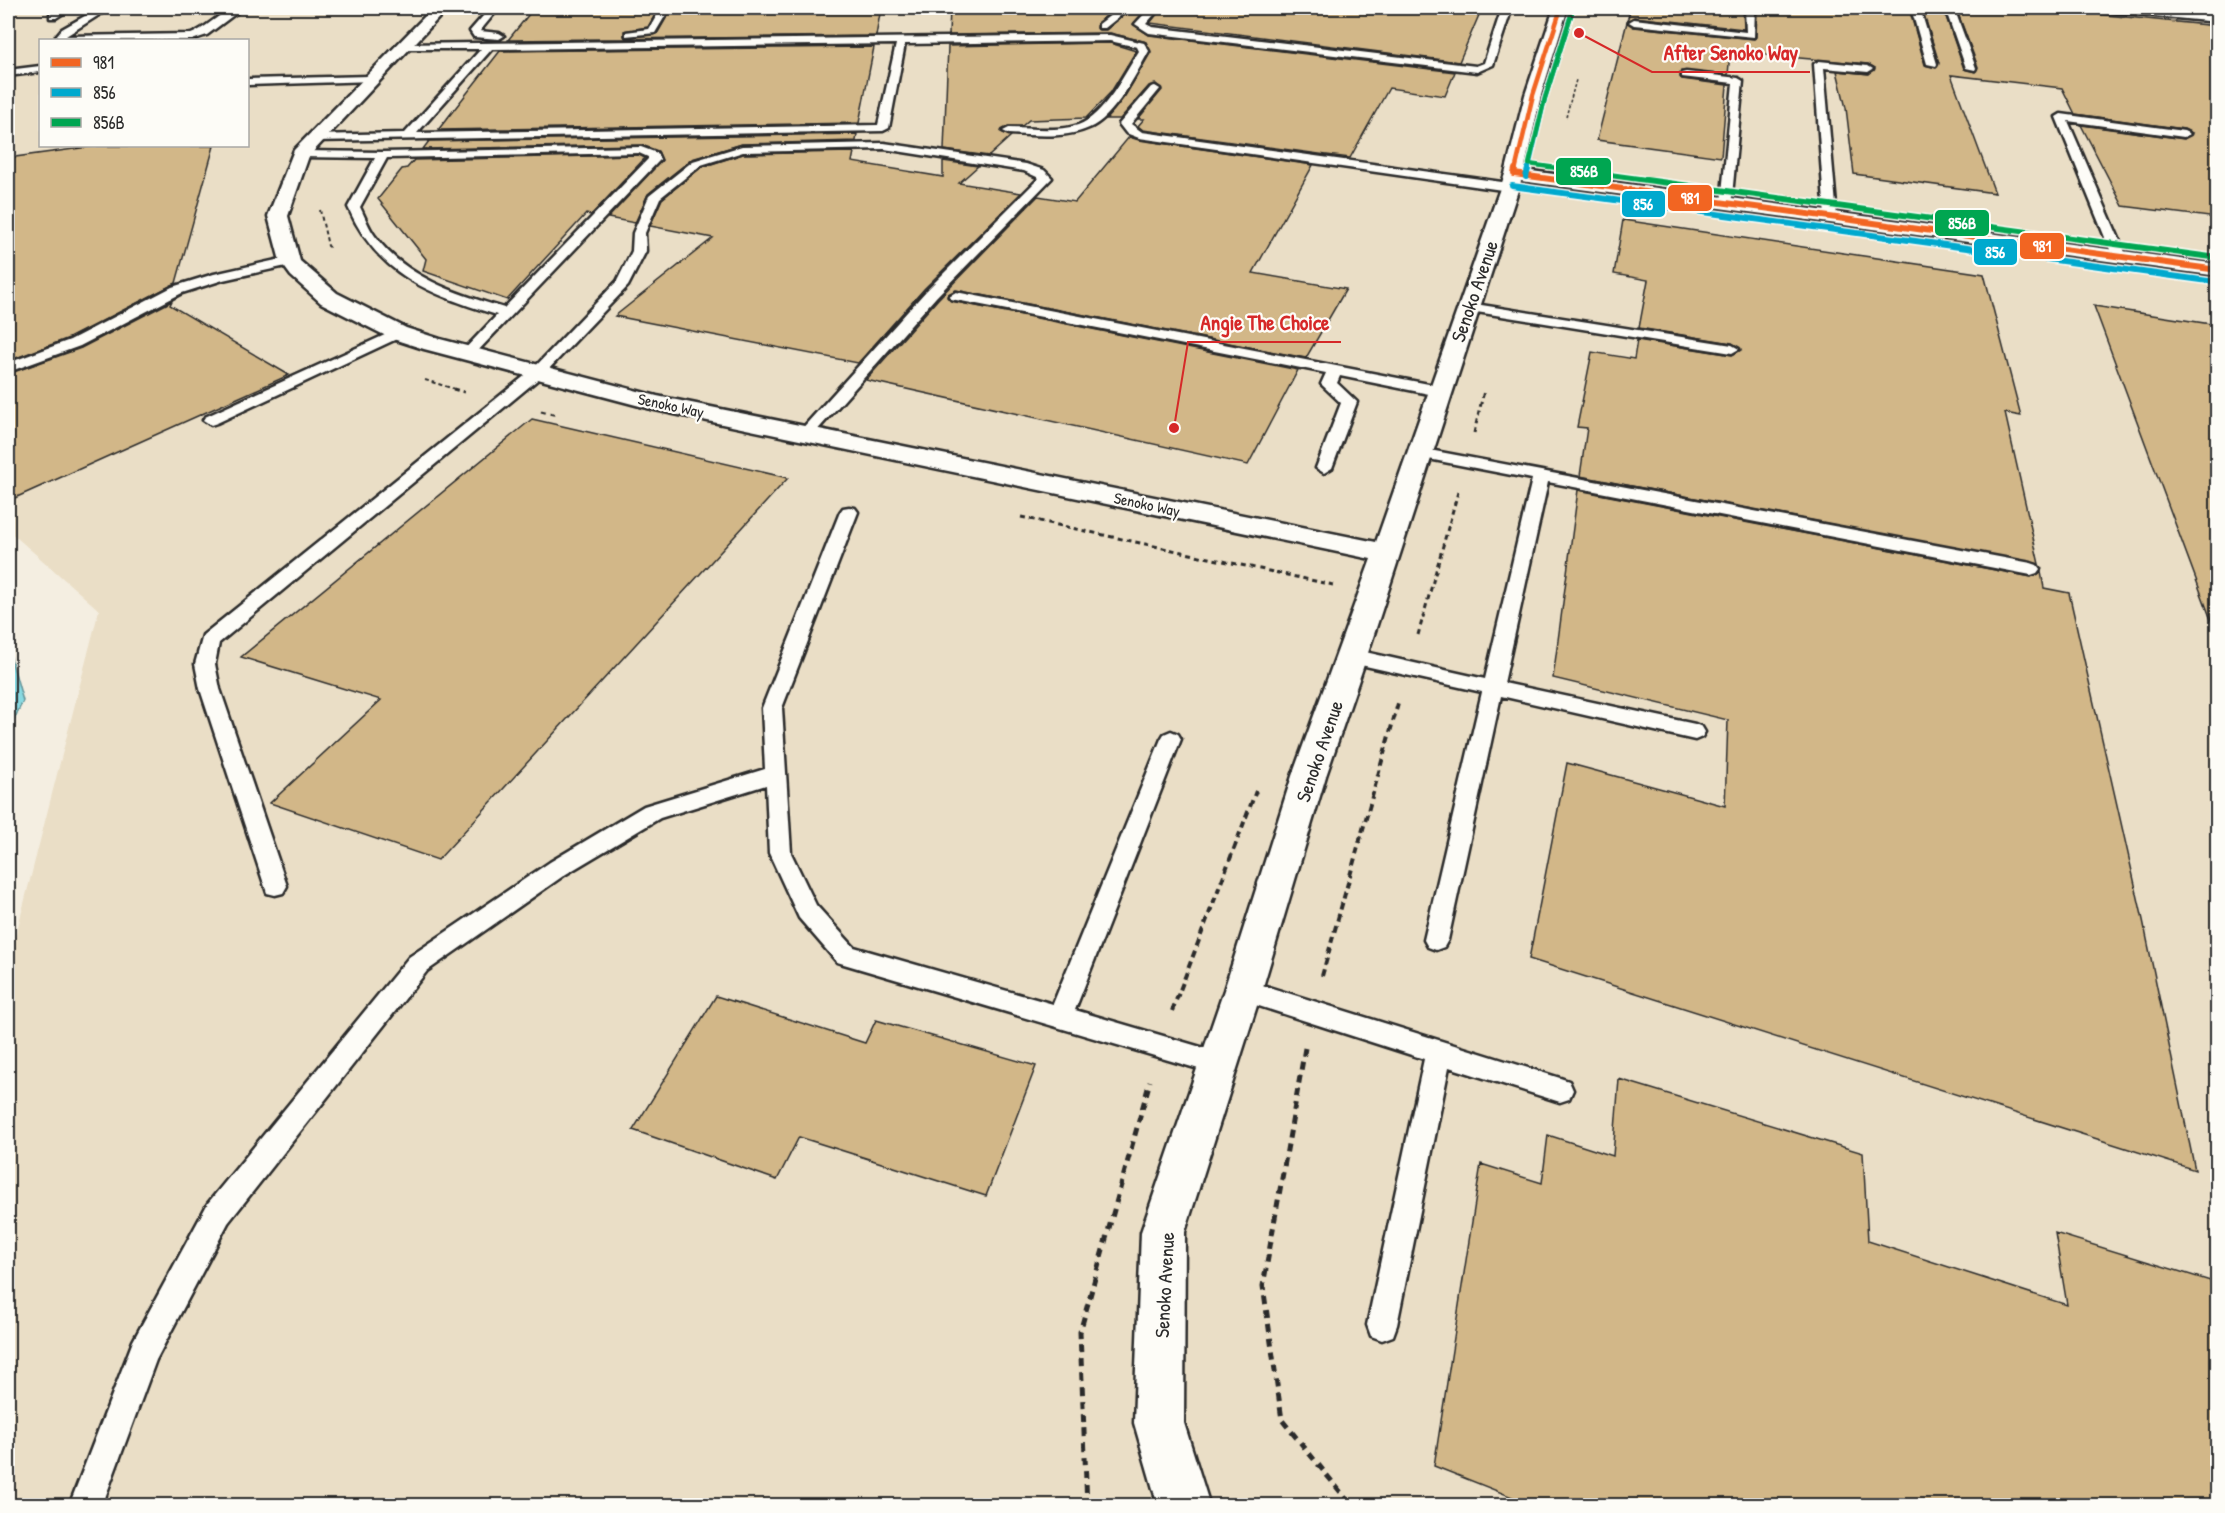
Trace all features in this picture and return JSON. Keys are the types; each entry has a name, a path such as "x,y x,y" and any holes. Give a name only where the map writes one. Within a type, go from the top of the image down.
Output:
{"street":[{"name":"Senoko Way","path":"441,8 300,154 278,216 290,261 298,272 329,298 398,333 537,373 655,403 807,432 1385,553"},
{"name":"Senoko Avenue","path":"1184,1506 1159,1423 1163,1232 1243,990 1309,776 1352,656 1511,180 1533,95 1561,8"},
{"path":"1511,180 1727,203 2217,270"}],"lane":[{"path":"54,16 66,8"},
{"path":"105,8 65,31 61,36 63,39 192,37 204,33 238,8"},
{"path":"494,8 475,31 477,35 638,34 652,31 665,8"},
{"path":"1102,26 1125,8"},
{"path":"1155,8 1140,24 1149,30 1477,69 1488,65 1507,8"},
{"path":"1634,22 1751,35 1750,8"},
{"path":"1915,8 1932,64"},
{"path":"1949,8 1971,68"},
{"path":"2101,8 2217,19"},
{"path":"402,47 1110,38 1141,45 1144,51 1122,87 1092,123 1070,129 1010,131"},
{"path":"313,138 883,128 901,41"},
{"path":"408,136 490,45"},
{"path":"1832,218 1819,64 1868,69"},
{"path":"8,73 39,69"},
{"path":"1686,75 1738,81 1727,203"},
{"path":"249,82 370,79"},
{"path":"1155,89 1125,124 1130,131 1139,135 1511,180"},
{"path":"2120,257 2061,117 2184,134"},
{"path":"275,886 210,690 205,664 210,640 537,373 623,283 639,251 639,233 655,196 697,163 742,149 884,146 1026,168 1046,178 931,294 807,432"},
{"path":"300,154 383,155 641,150 653,155 654,160 642,173 468,353"},
{"path":"383,155 354,207 371,241 405,272 467,302 507,313"},
{"path":"8,368 75,343 177,290 219,277 290,261"},
{"path":"956,296 1439,391"},
{"path":"1469,307 1732,349"},
{"path":"211,420 398,333"},
{"path":"1324,468 1349,402 1329,384 1335,370"},
{"path":"1419,453 2031,569"},
{"path":"1436,940 1541,476"},
{"path":"849,512 772,708 780,853 807,911 846,955 1219,1063"},
{"path":"1352,656 1695,732"},
{"path":"1060,1017 1171,739"},
{"path":"85,1506 144,1352 218,1213 418,964 558,868 652,812 775,774"},
{"path":"1243,990 1560,1089"},
{"path":"1382,1325 1439,1051"}],"path":[{"path":"331,155 317,196 328,246 336,253"},
{"path":"1352,1506 1282,1420 1263,1286 1312,1011 1467,462 1487,381"}],"shaded area":[{"path":"8,8 2153,8 2217,14 2217,1505 8,1505 8,966 99,610 8,530"}],"water":[{"path":"8,648 23,701 8,732"}],"building":[{"path":"534,8 659,8 648,27 624,31 626,38 657,34 672,8 881,8 876,36 508,40"},
{"path":"950,8 1117,8 1098,22 1099,30 1106,30 1132,8 1147,8 1133,24 1149,35 1455,72 1445,96 1389,88 1350,158 1143,130 1138,126 1144,119 1138,119 1162,90 1156,84 1149,86 1120,119 1106,119 1125,96 1151,52 1146,42 1110,33 949,35"},
{"path":"1162,8 1482,8 1459,62 1150,23"},
{"path":"1631,8 1743,8 1744,29 1634,17 1627,21"},
{"path":"1757,8 1909,8 1925,65 1936,68 1939,63 1922,8 1943,8 1964,69 1975,72 1978,67 1956,8 2035,8 2217,26 2217,218 2123,206 2081,125 2184,139 2192,133 2184,129 2075,114 2062,88 1951,75 1995,193 1854,174 1846,108 1837,71 1869,74 1875,68 1868,64 1730,52 1728,75 1681,71 1682,79 1727,85 1721,157 1597,140 1627,22 1634,27 1754,39"},
{"path":"1110,43 1136,51 1111,92 1086,118 1029,120 1022,126 1008,126 1001,132 1011,136 989,156 944,150 948,46"},
{"path":"874,47 859,123 438,130 500,51"},
{"path":"857,134 856,141 742,144 692,159 648,194 635,223 608,218 662,160 658,151 642,145 423,149 429,141"},
{"path":"1129,137 1313,165 1253,273 1346,289 1306,358 956,290 947,297 951,301 1298,370 1248,465 866,380 938,299 1038,196 1075,202"},
{"path":"89,147 214,147 176,283 69,338 8,361 8,158"},
{"path":"854,152 852,162 943,177 943,161 978,166 959,183 1021,193 924,289 858,363 615,316 713,238 650,226 662,199 702,167 743,154"},
{"path":"639,155 645,158 591,215 586,214 507,300 423,271 426,259 378,199 402,169 407,168 414,160"},
{"path":"1623,220 1984,274 2021,416 2005,413 2039,564 1580,476 1587,428 1577,427 1592,352 1634,359 1637,340 1732,355 1741,350 1732,343 1639,328 1648,280 1614,274"},
{"path":"172,301 170,305 289,375 8,501 8,374 81,348"},
{"path":"2094,306 2217,325 2217,624 2213,625"},
{"path":"532,419 788,478 438,860 270,803 381,700 241,657"},
{"path":"1578,490 2031,577 2041,572 2044,588 2069,593 2143,920 2195,1170 1529,959 1567,763 1725,806 1728,720 1553,678"},
{"path":"716,996 865,1043 876,1020 1036,1066 986,1196 799,1137 777,1180 633,1130"},
{"path":"1619,1079 1863,1153 1868,1241 2067,1305 2055,1233 2217,1283 2217,1506 1535,1506 1434,1466 1481,1164 1542,1183 1548,1135 1613,1156"}],"transit line":[{"name":"981","path":"1514,174 1533,95 1561,8"},
{"name":"856","path":"1526,177 1545,98 1572,12"},
{"name":"856B","path":"1572,12 1545,98 1529,164 2218,258"},
{"name":"981","path":"1514,174 2218,270"},
{"name":"856","path":"1512,186 2216,282"}],"place":[{"name":"After Senoko Way","path":"1579,33"},
{"name":"Angie The Choice","path":"1174,428"}]}
